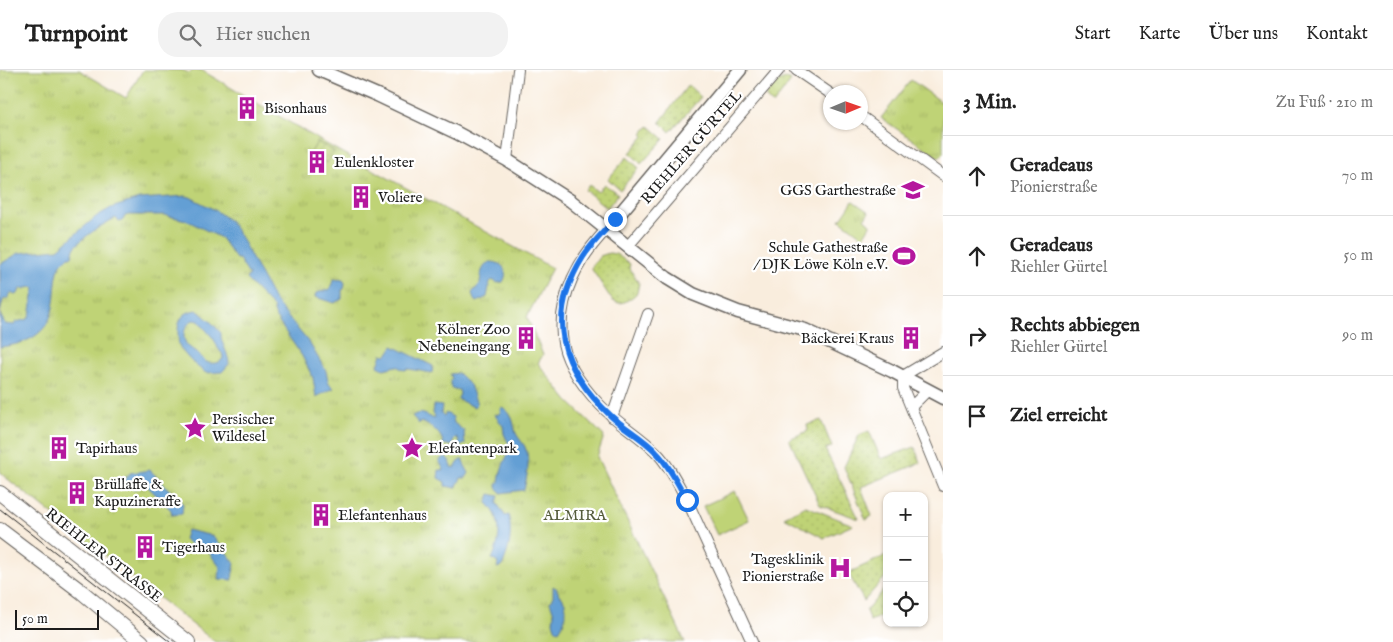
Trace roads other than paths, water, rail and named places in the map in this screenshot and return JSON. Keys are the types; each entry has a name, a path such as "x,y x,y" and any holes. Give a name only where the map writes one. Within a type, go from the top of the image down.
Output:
{"main road":[{"name":"RIEHLER STRASSE","path":"0,493 188,642"},
{"path":"0,530 82,592 142,642"}],"street":[{"path":"318,70 377,95 507,160 565,198 667,278 693,294 738,312 806,330 903,376 943,398"},
{"path":"507,160 518,70"},
{"name":"RIEHLER GÜRTEL","path":"740,70 586,254 572,279 562,314 562,336 569,360 589,392 612,417 656,452 677,481 752,642"},
{"name":"RIEHLER GÜRTEL","path":"628,246 779,70"},
{"path":"796,70 823,89"},
{"path":"868,122 943,176"},
{"path":"612,417 648,314"},
{"path":"903,376 943,352"},
{"path":"903,376 903,388 943,486"},
{"path":"911,407 928,390"}],"water":[{"path":"186,196 215,210 230,221 274,300 310,344 326,371 329,384 334,388 316,397 313,378 302,356 276,318 273,307 246,279 249,275 239,259 236,259 221,238 186,220 164,215 129,215 119,221 116,218 86,236 74,249 72,256 62,263 57,274 54,303 50,317 42,331 26,341 0,347 0,314 0,265 19,253 58,249 97,216 111,208 139,199","holes":["33,287 35,289 28,319 16,322 14,325 5,324 0,314 3,300 8,298 11,293 18,294 20,289"]},
{"path":"489,262 497,263 503,267 505,278 503,282 498,283 492,280 487,297 477,302 474,300 472,293 480,284 482,270"},
{"path":"334,279 343,280 345,283 342,290 342,299 334,303 315,297 316,293 329,290"},
{"path":"197,310 221,333 229,364 222,372 206,373 189,359 180,347 178,329 180,321 188,312","holes":["193,320 199,321 222,353 223,358 220,362 206,362 186,344 184,332 187,325"]},
{"path":"393,346 433,366 432,373 409,369 404,370 396,366 384,369 378,366 382,354 387,355"},
{"path":"458,373 470,385 477,404 474,407 459,400 459,390 452,389 450,374"},
{"path":"434,405 442,406 441,413 444,416 446,413 453,417 454,423 464,431 465,444 459,447 459,441 456,437 452,446 443,444 441,437 435,430 421,422 419,424 412,416 423,414 434,419"},
{"path":"502,407 512,417 516,432 527,452 528,463 524,490 501,493 497,485 511,448 504,434 503,426 494,414 498,415"},
{"path":"445,456 449,460 451,467 455,468 460,460 463,460 469,473 466,478 461,478 456,488 445,486 445,482 438,478 439,470 444,470 439,461"},
{"path":"150,470 183,504 182,514 172,515 171,510 147,486 142,484 135,489 122,484 130,473"},
{"path":"490,494 499,496 497,503 505,516 509,515 510,522 510,541 507,553 502,566 497,568 498,563 492,559 499,537 499,529 496,515 487,503"},
{"path":"187,530 213,536 235,563 232,580 219,579 220,567 206,549 191,545 184,539"},
{"path":"553,586 557,588 566,607 563,624 559,631 556,630 553,622 554,614 550,602 553,596"}],"tram line":[{"path":"0,509 170,642"}],"place":[{"name":"Bisonhaus","path":"247,108"},
{"name":"Eulenkloster","path":"317,162"},
{"name":"GGS Garthestraße","path":"913,190"},
{"name":"Voliere","path":"361,197"},
{"name":"Schule Gathestraße / DJK Löwe Köln e.V.","path":"904,256"},
{"name":"Kölner Zoo Nebeneingang","path":"526,338"},
{"name":"Bäckerei Kraus","path":"911,338"},
{"name":"Persischer Wildesel","path":"195,428"},
{"name":"Tapirhaus","path":"59,448"},
{"name":"Elefantenpark","path":"412,448"},
{"name":"Brüllaffe & Kapuzineraffe","path":"77,493"},
{"name":"Elefantenhaus","path":"321,515"},
{"name":"Tigerhaus","path":"145,547"},
{"name":"Tagesklinik Pionierstraße","path":"840,568"}],"park label":[{"name":"ALMIRA","path":"575,515"}]}
